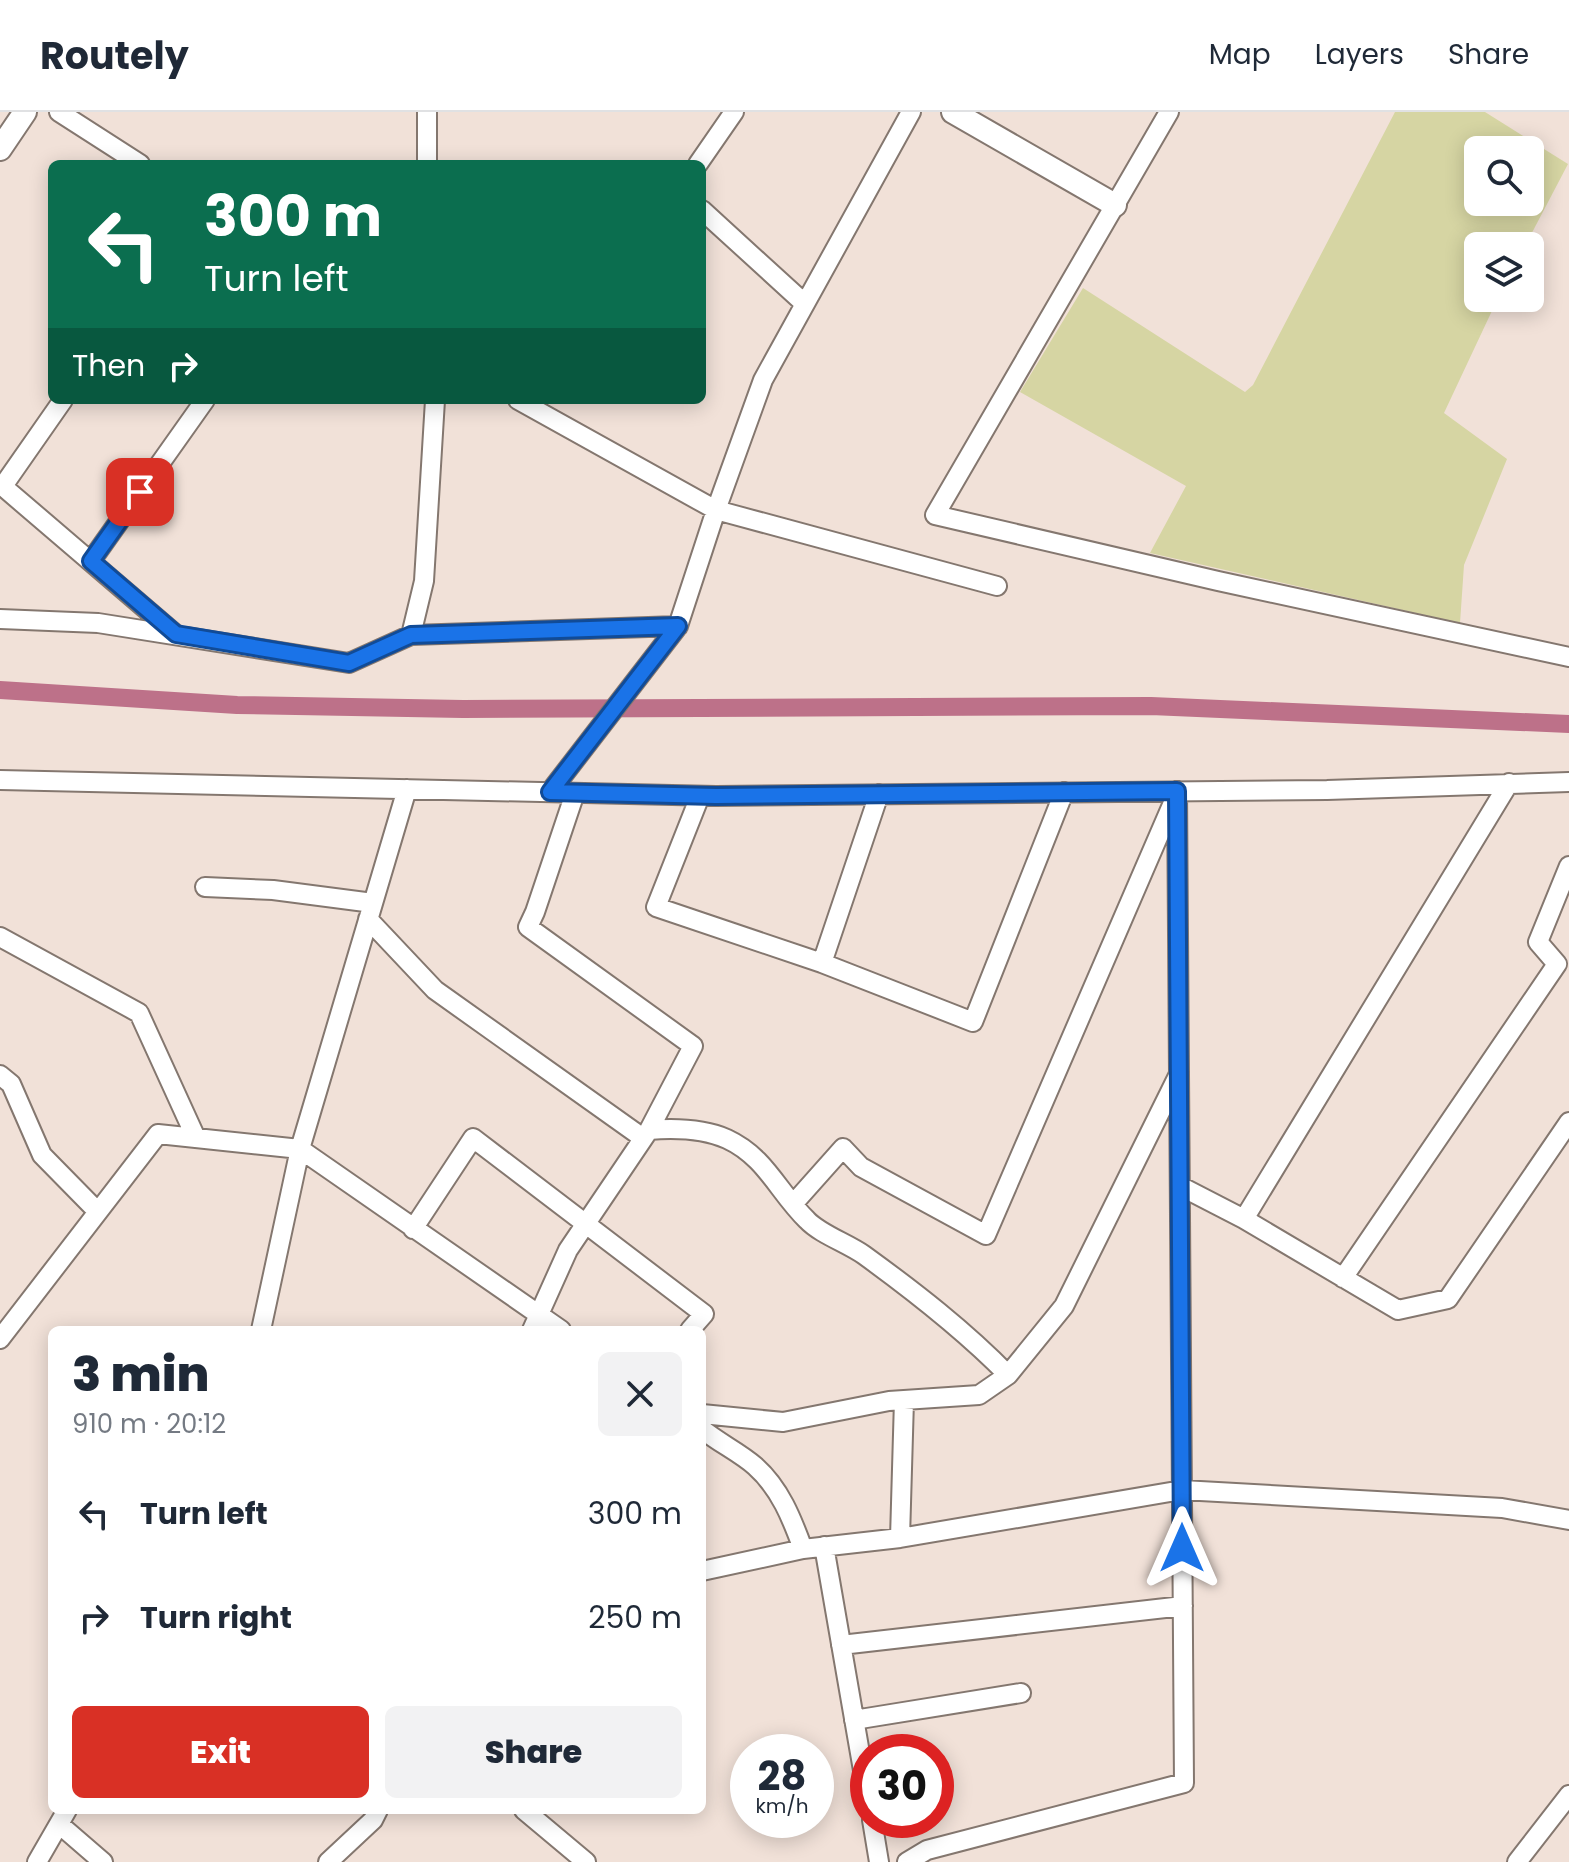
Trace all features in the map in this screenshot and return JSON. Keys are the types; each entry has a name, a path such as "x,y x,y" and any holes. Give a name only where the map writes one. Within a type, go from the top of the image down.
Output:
{"street":[{"path":"0,149 25,112"},
{"path":"59,112 134,160"},
{"path":"427,112 427,160"},
{"path":"701,160 734,112"},
{"path":"550,792 678,626 763,380 911,112"},
{"path":"953,112 1115,205"},
{"path":"1169,112 935,515 1218,581 1569,657"},
{"path":"706,214 805,304"},
{"path":"60,404 2,485 176,634"},
{"path":"91,561 202,404"},
{"path":"411,635 424,581 435,404"},
{"path":"525,404 716,510 997,586"},
{"path":"0,619 98,623 349,663 411,635 678,626"},
{"path":"0,780 700,796 1327,790 1569,782"},
{"path":"1244,1219 1509,783"},
{"path":"262,1326 300,1149 407,789"},
{"path":"907,1862 927,1850 1184,1783 1177,791"},
{"path":"794,1203 843,1148 861,1167 986,1235 1177,791"},
{"path":"700,796 656,907 822,963 973,1022 1064,792"},
{"path":"0,1339 158,1134 300,1149 413,1229 535,1323 568,1250 646,1134 693,1046 528,927 575,793"},
{"path":"822,963 879,794"},
{"path":"1343,1278 1563,968 1538,942 1569,866"},
{"path":"205,887 273,890 370,911 435,990 646,1134 682,1128 726,1139 764,1165 808,1222 850,1245 920,1295 975,1341 1008,1375"},
{"path":"0,937 139,1013 196,1138"},
{"path":"706,1414 783,1422 904,1400 979,1395 1008,1375 1064,1306 1179,1073"},
{"path":"0,1075 11,1084 42,1155 98,1212"},
{"path":"1180,1186 1244,1219 1398,1310 1448,1299 1569,1122"},
{"path":"413,1229 473,1138 704,1314 694,1326"},
{"path":"900,1538 904,1400"},
{"path":"706,1432 755,1467 787,1507 803,1549"},
{"path":"706,1566 803,1549 900,1538 1182,1490 1502,1508 1569,1520"},
{"path":"824,1546 856,1734"},
{"path":"841,1645 1183,1606"},
{"path":"854,1720 1021,1693"},
{"path":"1517,1862 1569,1795"},
{"path":"328,1862 376,1814"},
{"path":"530,1814 586,1862"},
{"path":"37,1862 63,1817 103,1862"},
{"path":"875,1838 879,1862"}],"green space":[{"path":"1395,112 1485,112 1523,136 1464,136 1464,216 1541,216 1532,232 1464,232 1464,312 1491,312 1444,413 1507,459 1464,565 1460,623 1150,553 1186,486 1020,392 1083,288 1245,392 1253,385"},
{"path":"1544,149 1568,164 1544,210"}],"waterway":[{"path":"0,690 237,705 463,709 1151,706 1569,724"}],"route":[{"path":"140,492 91,561 176,634 349,663 411,635 678,626 550,792 716,796 1177,791 1182,1548"}]}
